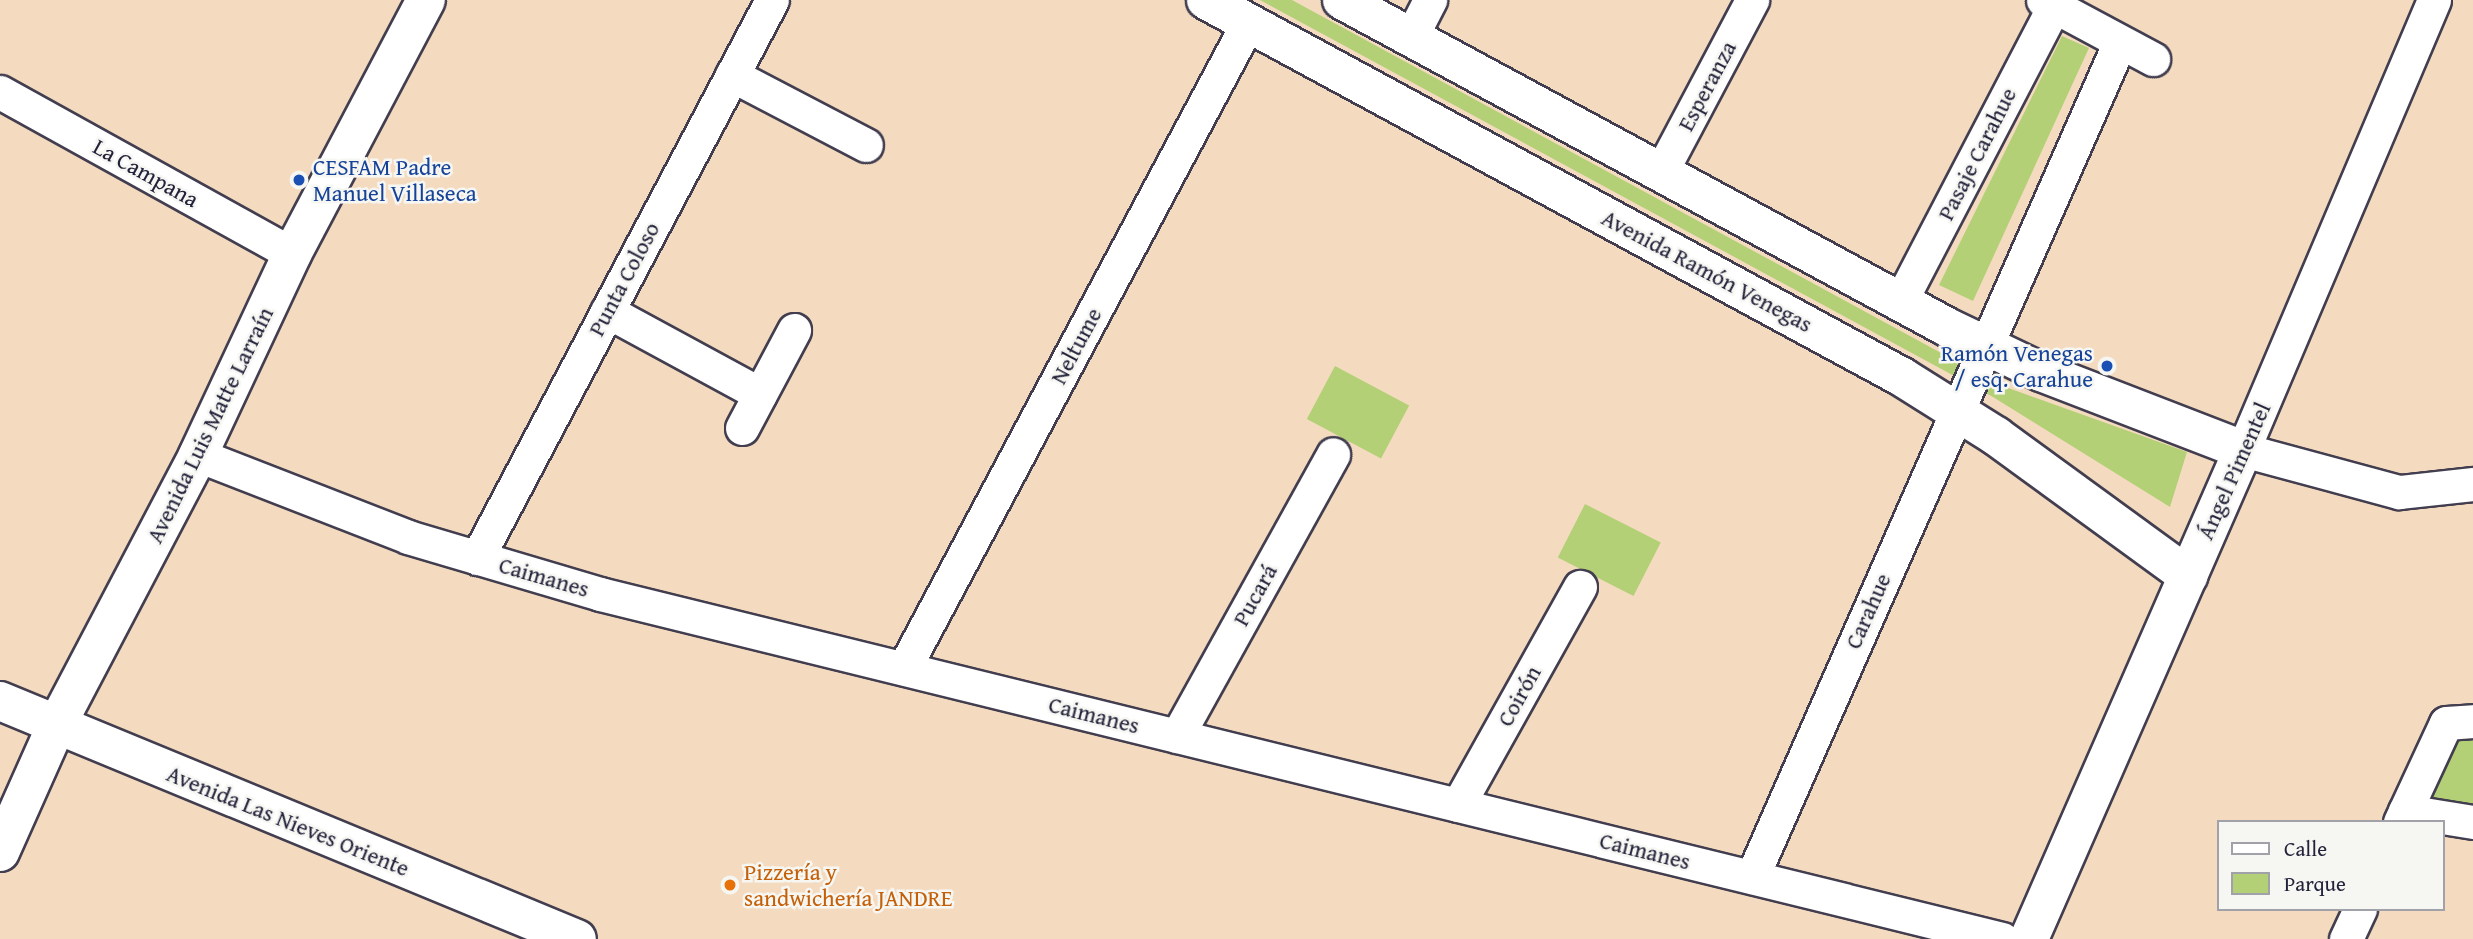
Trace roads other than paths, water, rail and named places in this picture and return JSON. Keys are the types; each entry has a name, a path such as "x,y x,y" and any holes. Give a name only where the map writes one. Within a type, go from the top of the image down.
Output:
{"street":[{"name":"Avenida Luis Matte Larraín","path":"0,852 56,726 198,455 292,254 426,0"},
{"name":"Punta Coloso","path":"477,558 772,0"},
{"name":"Avenida Ramón Venegas","path":"1206,0 1956,410 2188,576"},
{"path":"1342,0 1900,302 1983,345 2077,387 2243,450 2399,492 2473,484"},
{"path":"1411,37 1430,0"},
{"name":"Esperanza","path":"1661,172 1752,0"},
{"name":"Ángel Pimentel","path":"2029,939 2243,450 2434,0"},
{"name":"Pasaje Carahue","path":"1900,302 2048,3 2152,59"},
{"name":"Neltume","path":"904,668 1248,23"},
{"path":"1983,345 2120,41"},
{"path":"732,75 866,145"},
{"name":"La Campana","path":"0,92 292,254"},
{"path":"607,311 760,394"},
{"path":"742,428 794,330"},
{"name":"Carahue","path":"1752,877 1983,345"},
{"name":"Pucará","path":"1177,736 1333,454"},
{"name":"Caimanes","path":"198,455 343,514 477,558 600,594 2002,939"},
{"name":"Coirón","path":"1458,805 1580,587"},
{"name":"Avenida Las Nieves Oriente","path":"0,701 577,939"},
{"path":"2473,721 2446,723 2403,816 2473,822"},
{"path":"2346,939 2359,911"}],"place":[{"name":"CESFAM Padre Manuel Villaseca","path":"299,180"},
{"name":"Ramón Venegas / esq. Carahue","path":"2107,366"},
{"name":"Pizzería y sandwichería JANDRE","path":"730,885"}]}
